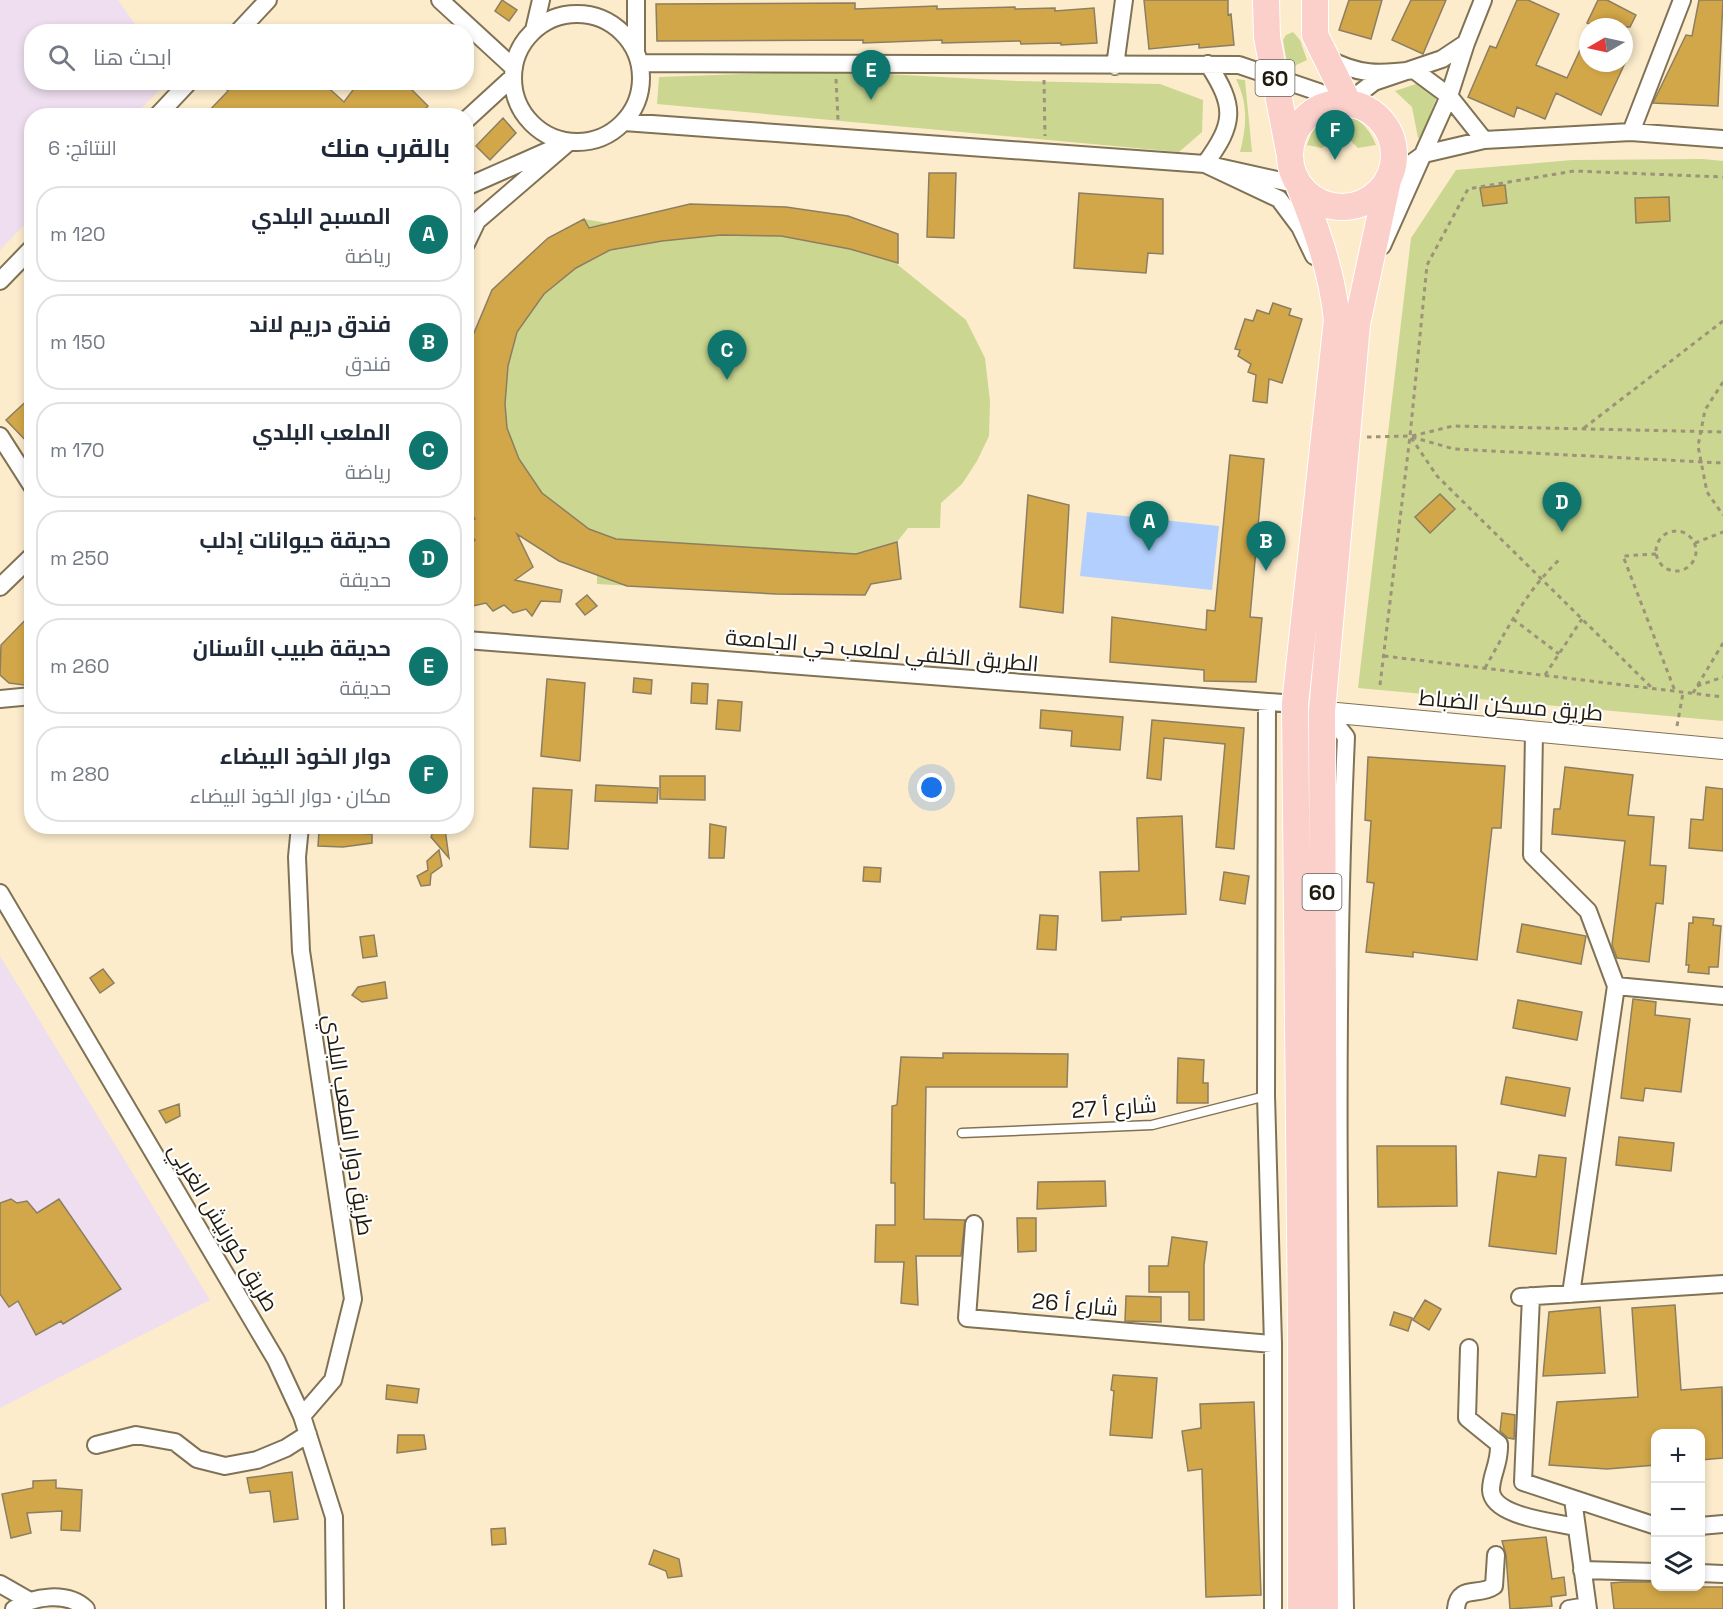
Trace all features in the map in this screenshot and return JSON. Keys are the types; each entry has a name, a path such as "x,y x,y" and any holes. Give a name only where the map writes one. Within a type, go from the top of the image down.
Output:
{"main road":[{"name":"60","path":"1266,0 1267,37 1290,155"},
{"name":"60","path":"1315,0 1315,35 1348,102"},
{"path":"1336,102 1348,102 1376,115 1389,131 1394,161 1388,180 1368,201 1346,207 1335,207 1314,199 1299,185 1291,166 1290,155 1294,135 1306,116 1336,102"},
{"name":"60","path":"1325,1609 1324,711 1358,324 1388,180"},
{"name":"60","path":"1299,185 1322,244 1335,298 1337,320 1295,704 1301,1334 1301,1609"}],"street":[{"path":"246,24 268,0"},
{"path":"440,0 465,24"},
{"path":"534,30 542,0"},
{"path":"474,184 569,142 593,140 605,136 624,122 639,94 642,75 638,57 636,0"},
{"path":"1115,66 1124,0"},
{"path":"1369,276 1449,96 1483,0"},
{"path":"1631,132 1682,0"},
{"path":"569,142 547,135 529,120 517,100 514,72 521,47 534,30 566,14 590,15 612,24 629,40 638,57"},
{"path":"474,33 514,72"},
{"path":"638,57 1115,66 1239,65 1254,62 1260,56 1267,37"},
{"path":"1239,65 1348,102 1374,82 1442,59 1466,43"},
{"path":"1326,58 1350,71 1382,74 1414,70 1449,96 1484,140"},
{"path":"1205,164 1225,136 1229,118 1226,91 1208,64"},
{"path":"474,112 514,72"},
{"path":"165,108 181,90"},
{"path":"624,122 1205,164 1299,185"},
{"path":"1388,180 1424,154 1484,140 1631,132 1723,139"},
{"path":"474,227 477,221 569,142"},
{"path":"1205,164 1279,199 1300,227 1335,298"},
{"path":"0,281 24,256"},
{"path":"0,436 24,474"},
{"path":"0,586 24,564"},
{"name":"الطريق الخلفي لملعب حي الجامعة","path":"474,641 1295,704"},
{"path":"0,699 24,697"},
{"path":"1267,703 1266,1096 1273,1344 1273,1609"},
{"name":"طريق مسكن الضباط","path":"1295,704 1324,711 1723,749"},
{"path":"1324,711 1347,737 1340,880 1339,1287 1345,1609"},
{"path":"1534,732 1532,855 1588,911 1616,986 1571,1294"},
{"name":"طريق دوار الملعب البلدي","path":"299,834 297,857 301,951 353,1299 333,1380 302,1416"},
{"name":"طريق كورنيش الغربي","path":"0,893 276,1360 302,1416 334,1517 334,1609"},
{"path":"1616,986 1723,996"},
{"name":"شارع أ 26","path":"974,1224 967,1318 1273,1344"},
{"path":"1651,1524 1523,1482 1526,1297 1723,1284"},
{"path":"1469,1348 1467,1418 1499,1444 1500,1460 1491,1491 1494,1501 1501,1508 1512,1512 1576,1527"},
{"path":"96,1445 136,1435 175,1442 196,1459 225,1466 257,1460 286,1448 308,1434"},
{"path":"1569,1609 1587,1607 1573,1499"},
{"path":"1705,1526 1723,1524"},
{"path":"1456,1609 1457,1601 1462,1594 1494,1586 1496,1555"},
{"path":"1582,1570 1651,1572"},
{"path":"1705,1573 1723,1574"},
{"path":"0,1584 28,1600"},
{"path":"0,1598 28,1600 68,1598 86,1609"},
{"path":"14,1609 28,1600"}],"lane":[{"name":"شارع أ 27","path":"962,1133 1152,1125 1266,1096"}],"path":[{"path":"836,72 838,120"},
{"path":"1044,75 1045,137"},
{"path":"1380,685 1410,436 1427,265 1468,189 1574,171 1723,177"},
{"path":"1584,428 1723,321"},
{"path":"1723,382 1705,411 1698,446 1707,492 1723,515"},
{"path":"1347,438 1410,436 1453,426 1723,432"},
{"path":"1410,436 1454,449 1723,463"},
{"path":"1410,436 1437,476 1653,689"},
{"path":"1673,531 1684,532 1695,543 1695,560 1684,570 1677,572 1665,569 1656,554 1661,537 1673,531"},
{"path":"1695,543 1723,532"},
{"path":"1656,554 1623,556 1675,692"},
{"path":"1485,669 1513,618 1540,578 1560,558"},
{"path":"1513,618 1559,654"},
{"path":"1545,676 1582,619"},
{"path":"1692,694 1723,643"},
{"path":"1384,656 1723,697"},
{"path":"1697,686 1723,677"},
{"path":"1675,745 1683,693"}],"shaded area":[{"path":"0,0 118,0 135,24 24,24 24,90 160,90 141,108 24,108 24,225 0,250"},
{"path":"0,956 210,1300 0,1408"}],"green space":[{"path":"1293,32 1300,40 1307,60 1288,69 1283,40 1286,35"},
{"path":"830,71 1017,81 1160,84 1203,100 1202,132 1179,152 657,104 659,77"},
{"path":"1236,79 1245,80 1252,152 1240,152 1245,115 1243,97"},
{"path":"1419,83 1436,99 1421,138 1418,138 1412,107 1395,91"},
{"path":"1328,116 1332,118 1347,116 1359,121 1365,126 1376,145 1358,148 1349,139 1331,140 1322,148 1307,145 1313,129"},
{"path":"1703,159 1723,161 1723,721 1358,688 1411,238 1456,170 1572,160"},
{"path":"690,204 786,207 848,216 898,234 898,265 966,320 985,358 990,401 989,436 962,484 941,503 940,528 908,528 897,542 901,579 871,584 865,595 776,594 597,584 597,575 561,562 526,539 474,374 474,335 492,290 548,238 584,219 607,223"}],"water":[{"path":"1087,512 1219,526 1212,590 1080,576"}],"building":[{"path":"502,0 517,10 509,21 495,11"},
{"path":"1144,0 1228,0 1228,15 1231,14 1234,45 1199,48 1199,44 1149,49"},
{"path":"1349,0 1382,0 1371,39 1339,30"},
{"path":"1411,0 1446,0 1423,54 1392,40"},
{"path":"1517,0 1528,0 1559,14 1536,65 1567,78 1579,52 1579,72 1621,72 1601,115 1556,93 1545,119 1517,107 1514,117 1468,97 1490,46 1496,48"},
{"path":"1598,0 1607,0 1636,15 1633,21 1633,18 1589,18"},
{"path":"1699,0 1723,0 1718,106 1653,103 1686,35 1692,36"},
{"path":"855,3 855,9 937,6 937,9 1055,8 1055,11 1094,8 1097,43 1021,44 1020,41 942,43 942,40 863,43 863,40 657,41 656,4"},
{"path":"331,90 344,102 353,90 412,90 428,106 426,108 212,108 228,91"},
{"path":"503,118 516,133 490,160 476,146"},
{"path":"929,173 956,173 954,238 927,237"},
{"path":"1505,185 1507,203 1483,206 1480,188"},
{"path":"1079,193 1163,199 1163,254 1148,253 1146,273 1074,268"},
{"path":"1669,197 1670,221 1636,223 1635,198"},
{"path":"690,204 786,207 848,216 898,234 898,263 850,249 781,236 721,235 662,241 610,250 576,268 544,294 517,332 508,366 505,404 507,428 519,459 542,493 589,529 616,539 856,554 897,542 901,579 871,584 865,595 776,594 627,586 559,561 517,534 533,567 515,580 562,590 560,602 541,601 532,616 526,609 513,613 504,605 493,611 486,603 474,606 474,333 492,290 548,238 584,219 589,228"},
{"path":"1273,303 1291,309 1289,315 1302,319 1282,383 1269,379 1267,403 1253,401 1256,375 1248,372 1251,364 1238,356 1240,350 1235,349 1245,319 1253,321 1257,310 1269,314"},
{"path":"24,403 24,439 6,420"},
{"path":"1230,455 1264,459 1250,617 1262,618 1256,682 1204,681 1204,670 1110,662 1112,617 1206,630 1207,610 1215,611"},
{"path":"1440,494 1455,509 1430,533 1415,517"},
{"path":"1028,495 1069,505 1063,613 1020,607"},
{"path":"587,595 597,606 585,615 576,604"},
{"path":"24,621 24,685 9,683 0,675 1,645"},
{"path":"634,678 652,680 651,694 633,692"},
{"path":"547,679 585,683 580,761 541,756"},
{"path":"692,683 708,684 707,704 691,703"},
{"path":"718,700 742,702 740,731 716,729"},
{"path":"1041,710 1123,717 1120,750 1071,746 1072,731 1040,728"},
{"path":"1152,720 1244,728 1234,849 1216,847 1225,744 1164,738 1161,780 1147,778"},
{"path":"1368,757 1505,766 1501,828 1492,828 1477,960 1413,952 1413,957 1366,952 1374,883 1367,882 1371,821 1365,820"},
{"path":"1565,767 1633,775 1628,815 1654,817 1650,865 1666,866 1663,904 1656,903 1649,962 1617,958 1612,945 1625,841 1552,834 1554,809 1560,809"},
{"path":"660,776 705,776 705,800 660,799"},
{"path":"596,785 658,788 657,803 595,801"},
{"path":"1706,787 1723,789 1723,851 1689,848 1691,819 1703,820"},
{"path":"533,788 572,790 568,849 530,847"},
{"path":"1182,816 1186,914 1121,917 1121,920 1102,921 1100,872 1139,871 1137,818"},
{"path":"710,824 726,827 724,858 709,858"},
{"path":"319,834 372,834 372,843 343,847 318,846"},
{"path":"432,834 446,834 449,858 431,837"},
{"path":"439,850 442,866 431,874 430,885 421,886 417,876 428,870 427,861"},
{"path":"864,867 881,868 880,882 863,881"},
{"path":"1224,872 1249,876 1245,904 1220,900"},
{"path":"1040,915 1058,916 1056,950 1037,949"},
{"path":"1693,917 1714,919 1713,925 1721,926 1718,967 1709,967 1709,974 1688,972 1689,965 1686,965 1689,923 1693,923"},
{"path":"1522,924 1586,936 1581,964 1517,952"},
{"path":"374,935 377,956 363,958 360,937"},
{"path":"103,969 114,983 100,993 90,978"},
{"path":"385,982 387,998 362,1002 352,995 358,987"},
{"path":"1633,999 1656,1002 1655,1015 1690,1019 1681,1092 1645,1088 1643,1101 1621,1098"},
{"path":"1518,1000 1582,1012 1577,1040 1513,1028"},
{"path":"943,1053 1068,1054 1067,1087 926,1087 924,1219 965,1220 961,1256 916,1256 918,1305 901,1303 904,1262 875,1262 876,1225 895,1225 895,1183 891,1183 892,1106 897,1105 901,1057 943,1058"},
{"path":"1178,1058 1204,1060 1203,1083 1208,1083 1208,1103 1177,1103"},
{"path":"1506,1077 1570,1088 1565,1116 1501,1104"},
{"path":"179,1104 180,1116 166,1123 159,1111"},
{"path":"1619,1137 1674,1143 1671,1171 1616,1165"},
{"path":"1377,1146 1456,1146 1457,1206 1378,1207"},
{"path":"1539,1155 1566,1158 1556,1254 1489,1246 1498,1172 1536,1177"},
{"path":"1105,1181 1106,1206 1037,1209 1038,1182"},
{"path":"11,1199 17,1203 27,1201 37,1213 59,1199 121,1289 63,1324 61,1321 36,1335 18,1301 9,1307 0,1294 0,1203"},
{"path":"1017,1218 1036,1218 1036,1251 1018,1252"},
{"path":"1172,1237 1207,1242 1204,1265 1204,1320 1189,1320 1189,1292 1149,1292 1149,1266 1168,1266"},
{"path":"1126,1296 1161,1297 1161,1322 1125,1321"},
{"path":"1425,1300 1441,1309 1429,1330 1413,1320"},
{"path":"1675,1305 1681,1390 1722,1387 1723,1458 1705,1460 1705,1429 1651,1429 1651,1465 1607,1469 1549,1465 1557,1402 1638,1397 1632,1308"},
{"path":"1600,1307 1605,1373 1543,1376 1549,1312"},
{"path":"1394,1312 1412,1318 1408,1331 1390,1325"},
{"path":"1113,1375 1157,1378 1152,1438 1110,1435"},
{"path":"387,1385 419,1389 417,1403 386,1399"},
{"path":"1254,1402 1261,1595 1206,1597 1202,1469 1188,1471 1182,1431 1201,1428 1200,1404"},
{"path":"1502,1413 1515,1415 1514,1439 1508,1438 1500,1431"},
{"path":"398,1435 424,1435 426,1449 397,1453"},
{"path":"292,1472 298,1519 274,1522 270,1491 250,1493 247,1478"},
{"path":"56,1480 56,1488 82,1490 80,1531 61,1530 62,1511 27,1513 31,1533 11,1538 2,1494 33,1488 33,1481"},
{"path":"505,1528 506,1544 492,1545 491,1529"},
{"path":"1546,1537 1552,1579 1564,1577 1566,1595 1551,1597 1552,1606 1510,1609 1506,1555 1502,1541"},
{"path":"654,1550 679,1559 682,1576 668,1578 666,1571 649,1564"},
{"path":"1651,1582 1651,1591 1705,1591 1705,1587 1723,1587 1723,1609 1614,1609 1611,1583"}],"place":[{"name":"حديقة طبيب الأسنان","path":"871,100"},
{"name":"دوار الخوذ البيضاء","path":"1335,160"},
{"name":"الملعب البلدي","path":"727,380"},
{"name":"حديقة حيوانات إدلب","path":"1562,532"},
{"name":"المسبح البلدي","path":"1149,551"},
{"name":"فندق دريم لاند","path":"1266,571"}]}
